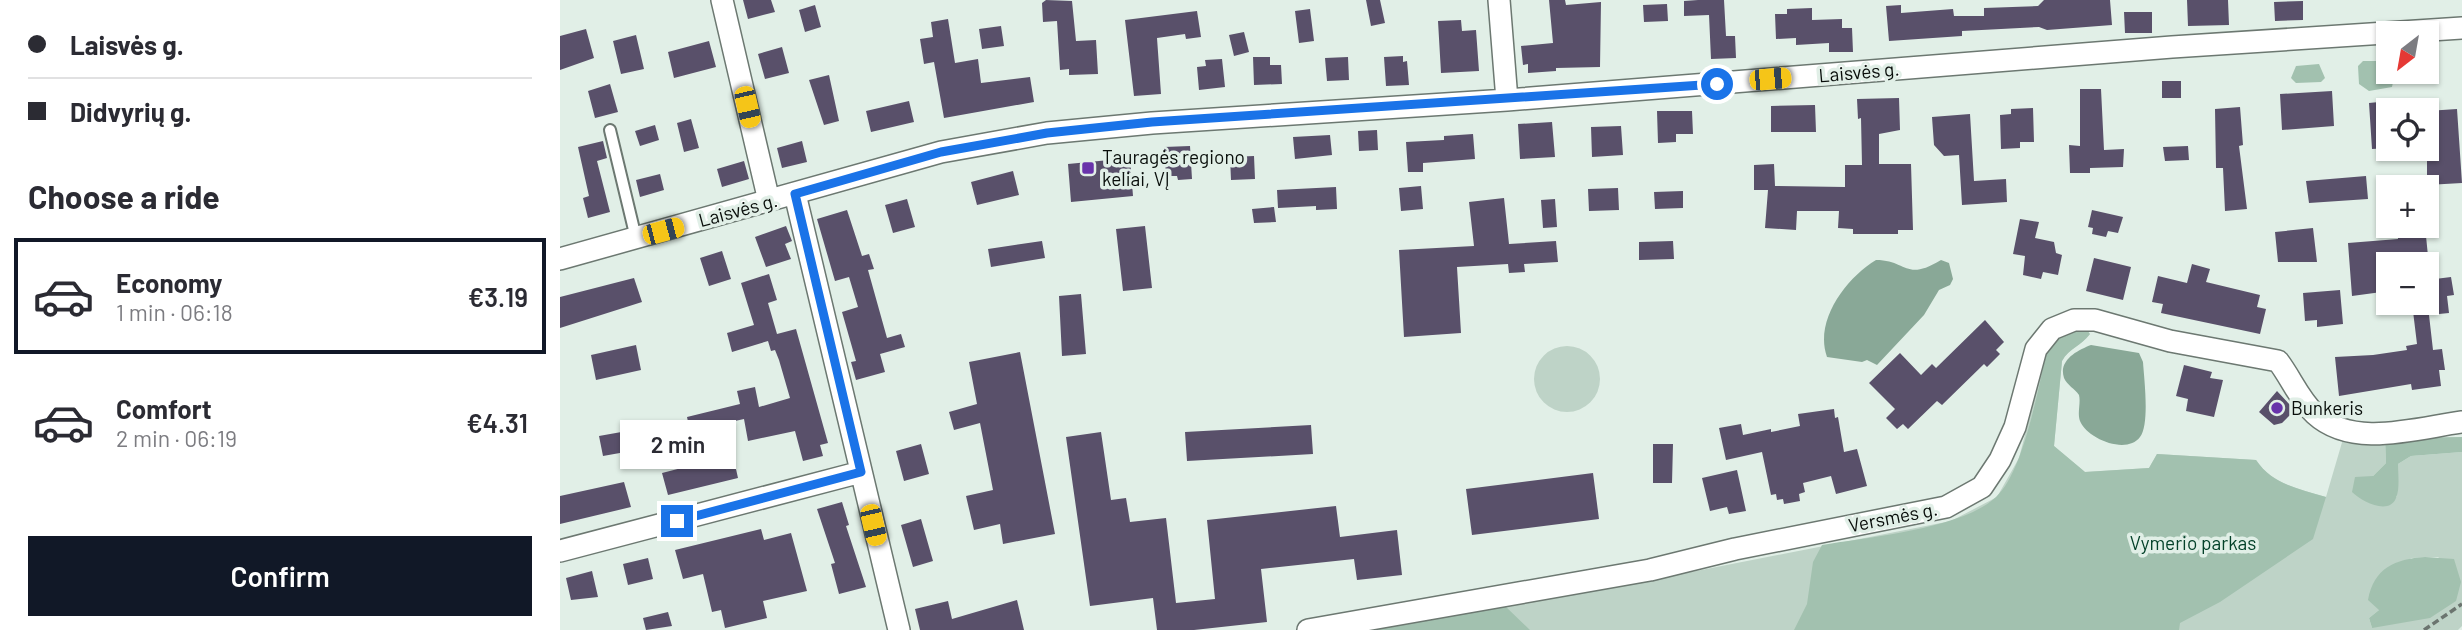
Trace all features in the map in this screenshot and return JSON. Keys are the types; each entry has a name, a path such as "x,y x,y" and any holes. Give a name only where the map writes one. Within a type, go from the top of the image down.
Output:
{"street":[{"path":"722,0 769,201"},
{"path":"1499,0 1507,100"},
{"name":"Laisvės g.","path":"560,260 941,152 1047,133 1152,122 1507,100 2172,47 2462,28"},
{"path":"795,194 899,630"},
{"name":"Versmės g.","path":"1308,630 1650,570 1735,549 1946,507 1982,487 2000,460 2015,427 2036,349 2052,329 2074,320 2095,320 2170,341 2278,361 2317,416 2331,425 2356,433 2381,433 2462,422"},
{"path":"560,551 861,472"}],"lane":[{"path":"610,131 636,238"}],"path":[{"path":"2424,630 2462,604"}],"green space":[{"path":"2363,61 2376,61 2376,84 2393,84 2392,87 2369,91 2359,84 2358,66"},
{"path":"2319,64 2325,78 2321,82 2296,83 2291,78 2296,66"},
{"name":"Vymerio parkas","path":"2085,327 2090,334 2062,361 2054,446 2085,472 2149,468 2157,454 2256,460 2278,480 2326,497 2313,539 2220,602 2180,623 2179,630 1794,630 1807,604 1813,562 1822,545 1938,524 1981,508 1996,497 2006,485 2022,448 2048,346 2060,334"},
{"name":"Vymerio parkas","path":"2090,334 2062,361 2054,446 2085,472 2149,468 2157,454 2256,460 2278,480 2326,497 2343,439 2385,438 2386,463 2373,476 2397,497 2398,464 2411,456 2462,452 2462,626 2458,630 1369,630 1681,574 1951,521 1997,497 2019,458 2048,346","holes":["2439,557 2372,628 2369,618 2379,610 2411,558"]},
{"path":"1567,346 1580,349 1590,356 1597,366 1600,379 1597,392 1590,402 1580,409 1567,412 1554,409 1544,402 1537,392 1534,379 1537,366 1544,356 1554,349"},
{"path":"2462,437 2462,452 2411,456 2398,464 2396,498 2387,506 2368,503 2352,492 2355,477 2373,476 2386,463 2385,438"},
{"path":"2425,557 2454,559 2461,582 2456,601 2430,618 2372,628 2369,618 2379,610 2368,600 2375,580 2395,563"},
{"path":"1505,606 1530,630 1369,630"}],"shaded area":[{"path":"1876,260 1913,270 1941,260 1949,263 1953,279 1950,285 1939,290 1924,315 1877,365 1867,360 1862,362 1827,357 1825,329 1835,302 1854,278"},
{"path":"2091,345 2139,353 2143,362 2145,422 2140,437 2134,442 2117,445 2099,439 2084,428 2080,421 2079,395 2065,380 2063,372 2070,357"}],"building":[{"path":"743,0 771,0 775,12 748,19"},
{"path":"1046,0 1072,1 1076,41 1096,40 1098,74 1069,75 1069,69 1060,70 1057,21 1043,22 1042,3"},
{"path":"1366,0 1380,0 1385,23 1371,26"},
{"path":"1549,0 1565,0 1566,5 1601,2 1600,67 1556,68 1556,71 1528,73 1528,64 1523,65 1521,46 1553,43"},
{"path":"1724,0 1726,36 1735,36 1736,58 1711,59 1709,15 1684,16 1684,1"},
{"path":"2044,0 2110,0 2112,25 2047,30 2039,27 1962,31 1962,36 1889,41 1886,6 1901,5 1901,13 1953,9 1954,16 1984,16 1984,8 2038,6"},
{"path":"2187,0 2228,0 2229,25 2188,26"},
{"path":"2303,1 2303,20 2275,21 2274,2"},
{"path":"1667,4 1668,21 1644,22 1643,5"},
{"path":"815,5 821,27 805,32 799,10"},
{"path":"1812,8 1812,20 1842,19 1842,28 1852,28 1853,52 1829,52 1829,43 1796,45 1796,38 1776,39 1775,14 1787,14 1787,9"},
{"path":"1310,9 1314,41 1299,43 1295,11"},
{"path":"1197,11 1201,37 1186,39 1185,34 1157,38 1161,94 1134,96 1125,20"},
{"path":"2124,12 2152,12 2152,33 2125,33"},
{"path":"948,19 955,63 978,59 981,83 1030,77 1034,102 944,118 934,62 924,64 920,39 933,37 931,22"},
{"path":"1461,20 1462,31 1476,30 1479,71 1441,73 1438,21"},
{"path":"1001,26 1004,46 982,49 979,29"},
{"path":"586,29 594,58 560,70 560,36"},
{"path":"1244,32 1249,52 1234,56 1229,35"},
{"path":"636,35 644,69 621,74 613,41"},
{"path":"709,41 716,67 674,78 668,52"},
{"path":"782,47 789,73 765,79 758,54"},
{"path":"1403,56 1403,62 1407,61 1409,85 1386,86 1384,57"},
{"path":"1253,57 1270,57 1270,65 1281,65 1282,84 1254,85"},
{"path":"1348,57 1349,80 1327,81 1325,58"},
{"path":"1222,59 1225,87 1199,90 1197,67 1206,66 1205,60"},
{"path":"829,75 839,121 824,125 809,80"},
{"path":"2162,81 2181,81 2181,98 2162,98"},
{"path":"610,84 618,112 595,118 588,91"},
{"path":"2080,89 2101,89 2104,150 2124,149 2123,167 2090,168 2090,173 2070,173 2069,145 2080,146"},
{"path":"2332,91 2334,126 2282,130 2280,94"},
{"path":"1899,98 1900,130 1879,134 1879,164 1911,164 1913,230 1898,230 1898,234 1853,234 1853,229 1838,228 1839,211 1797,211 1796,230 1765,228 1768,190 1754,190 1754,165 1774,164 1775,186 1845,187 1845,165 1862,165 1861,118 1858,119 1857,99"},
{"path":"909,101 914,122 871,132 866,111"},
{"path":"2376,102 2376,149 2372,149 2369,103"},
{"path":"1815,105 1816,132 1771,132 1771,106"},
{"path":"2240,107 2243,145 2239,146 2247,209 2225,211 2223,168 2216,168 2215,109"},
{"path":"2033,108 2034,142 2020,142 2020,148 2001,149 2000,115 2011,114 2011,109"},
{"path":"2457,109 2462,183 2439,184 2439,175 2427,175 2427,161 2439,161 2439,110"},
{"path":"1657,111 1692,111 1693,134 1676,134 1676,142 1658,143"},
{"path":"1970,114 1974,181 2006,179 2007,202 1962,205 1959,155 1944,156 1934,145 1932,117"},
{"path":"691,119 699,148 684,152 677,123"},
{"path":"1552,122 1555,157 1520,159 1518,124"},
{"path":"655,125 659,140 640,146 635,131"},
{"path":"1621,126 1623,155 1592,157 1591,127"},
{"path":"1377,130 1378,150 1359,151 1358,131"},
{"path":"1473,134 1475,159 1423,163 1423,172 1408,172 1406,142 1444,140 1444,136"},
{"path":"1330,135 1332,155 1295,159 1293,137"},
{"path":"603,141 607,158 597,161 610,212 588,218 583,198 589,196 578,147"},
{"path":"802,141 807,162 782,168 777,148"},
{"path":"1190,146 1192,179 1178,180 1177,176 1166,176 1164,147"},
{"path":"2188,146 2189,160 2165,161 2163,147"},
{"path":"1254,156 1255,179 1231,180 1230,157"},
{"path":"1130,158 1133,196 1071,202 1068,164"},
{"path":"744,161 749,179 722,187 717,169"},
{"path":"1013,171 1019,195 977,205 971,182"},
{"path":"660,174 664,190 640,197 636,180"},
{"path":"2366,176 2368,199 2309,203 2306,181"},
{"path":"1421,186 1423,209 1401,211 1399,188"},
{"path":"1336,187 1337,209 1316,210 1316,206 1278,208 1277,190"},
{"path":"1618,188 1619,210 1589,211 1588,189"},
{"path":"1683,191 1683,208 1655,209 1654,192"},
{"path":"1504,198 1509,244 1556,241 1558,262 1524,264 1525,272 1509,273 1508,264 1457,267 1461,333 1404,337 1399,250 1474,246 1469,202"},
{"path":"907,199 915,227 893,233 885,205"},
{"path":"1555,199 1557,227 1543,228 1541,200"},
{"path":"1274,207 1276,222 1254,223 1252,209"},
{"path":"847,210 862,256 869,254 874,269 868,270 887,338 901,334 905,347 880,354 885,372 856,380 851,362 856,361 842,312 858,307 849,277 835,281 817,219"},
{"path":"2092,210 2123,217 2118,233 2108,231 2106,237 2092,234 2093,228 2088,227"},
{"path":"2020,219 2039,222 2035,238 2054,242 2056,253 2062,255 2058,275 2043,272 2041,279 2023,275 2025,256 2013,254"},
{"path":"786,226 792,241 785,244 791,259 766,267 755,237"},
{"path":"1145,226 1152,288 1123,291 1116,229"},
{"path":"2313,228 2317,262 2278,262 2275,232"},
{"path":"2426,238 2428,252 2376,252 2376,293 2352,296 2348,243"},
{"path":"1042,241 1045,258 991,267 988,249"},
{"path":"1673,241 1674,259 1639,260 1639,242"},
{"path":"722,251 731,279 709,286 700,258"},
{"path":"2094,258 2131,267 2123,300 2086,291"},
{"path":"2192,264 2210,269 2206,282 2260,295 2257,307 2266,309 2260,334 2161,313 2163,304 2152,302 2158,276 2187,283"},
{"path":"769,274 777,300 768,303 777,334 796,329 828,443 820,445 823,456 803,461 795,431 748,441 744,419 690,431 687,417 740,404 737,391 755,387 759,407 790,398 779,360 775,350 771,351 768,341 732,352 727,333 754,325 741,283"},
{"path":"2451,277 2454,295 2447,296 2449,313 2439,314 2439,278"},
{"path":"634,278 642,302 560,328 560,297"},
{"path":"2340,290 2343,324 2317,327 2317,320 2305,321 2303,293"},
{"path":"1081,294 1086,354 1062,356 1059,296"},
{"path":"2413,315 2429,315 2433,350 2442,349 2445,370 2439,370 2441,386 2412,390 2411,384 2339,396 2335,357 2407,350 2406,346 2417,344"},
{"path":"1985,320 2004,342 1996,350 2000,354 1987,367 1984,364 1942,405 1937,401 1908,429 1903,424 1897,429 1886,418 1895,409 1869,383 1900,353 1921,375 1932,364 1936,368"},
{"path":"636,345 641,370 596,380 591,355"},
{"path":"1020,352 1055,534 1003,544 1000,524 974,530 966,496 993,490 980,423 954,430 949,412 977,404 969,362"},
{"path":"2184,365 2212,372 2210,378 2223,380 2214,417 2186,411 2188,399 2176,396"},
{"name":"Bunkeris","path":"2277,391 2291,406 2290,415 2282,423 2274,425 2259,412"},
{"path":"1834,409 1844,452 1857,449 1867,486 1836,494 1831,476 1803,483 1805,492 1799,494 1800,501 1784,504 1783,499 1777,500 1776,494 1771,495 1762,452 1726,460 1719,428 1741,424 1743,435 1771,429 1771,432 1800,426 1798,414"},
{"path":"1311,425 1313,454 1187,461 1185,432"},
{"path":"627,431 631,451 603,456 599,436"},
{"path":"1101,432 1111,500 1126,498 1130,522 1166,518 1176,603 1215,599 1207,520 1336,506 1340,537 1397,530 1402,575 1357,580 1354,559 1261,569 1267,622 1194,630 1157,630 1153,598 1090,606 1066,437"},
{"path":"921,444 929,474 904,481 896,451"},
{"path":"1653,444 1673,444 1672,483 1653,483"},
{"path":"732,451 738,478 668,495 662,473 705,462 704,457"},
{"path":"1737,470 1746,511 1729,514 1727,507 1710,511 1702,478"},
{"path":"1593,473 1599,519 1472,535 1466,489"},
{"path":"624,482 631,507 560,524 560,496"},
{"path":"842,502 849,525 846,526 866,587 839,594 831,564 835,563 817,509"},
{"path":"921,519 933,561 913,567 901,525"},
{"path":"761,529 764,540 791,533 807,591 763,601 767,618 725,628 721,610 712,612 703,574 683,579 675,550"},
{"path":"648,558 653,579 628,585 623,564"},
{"path":"592,571 598,597 571,600 566,578"},
{"path":"1017,600 1024,630 920,630 915,609 948,601 952,619"},
{"path":"668,612 672,626 646,630 643,618"}],"place":[{"name":"Tauragės regiono keliai, VĮ","path":"1088,168"},
{"name":"Bunkeris","path":"2277,408"}],"route":[{"path":"677,521 861,472 795,194 941,152 1047,133 1152,122 1717,84"}]}
